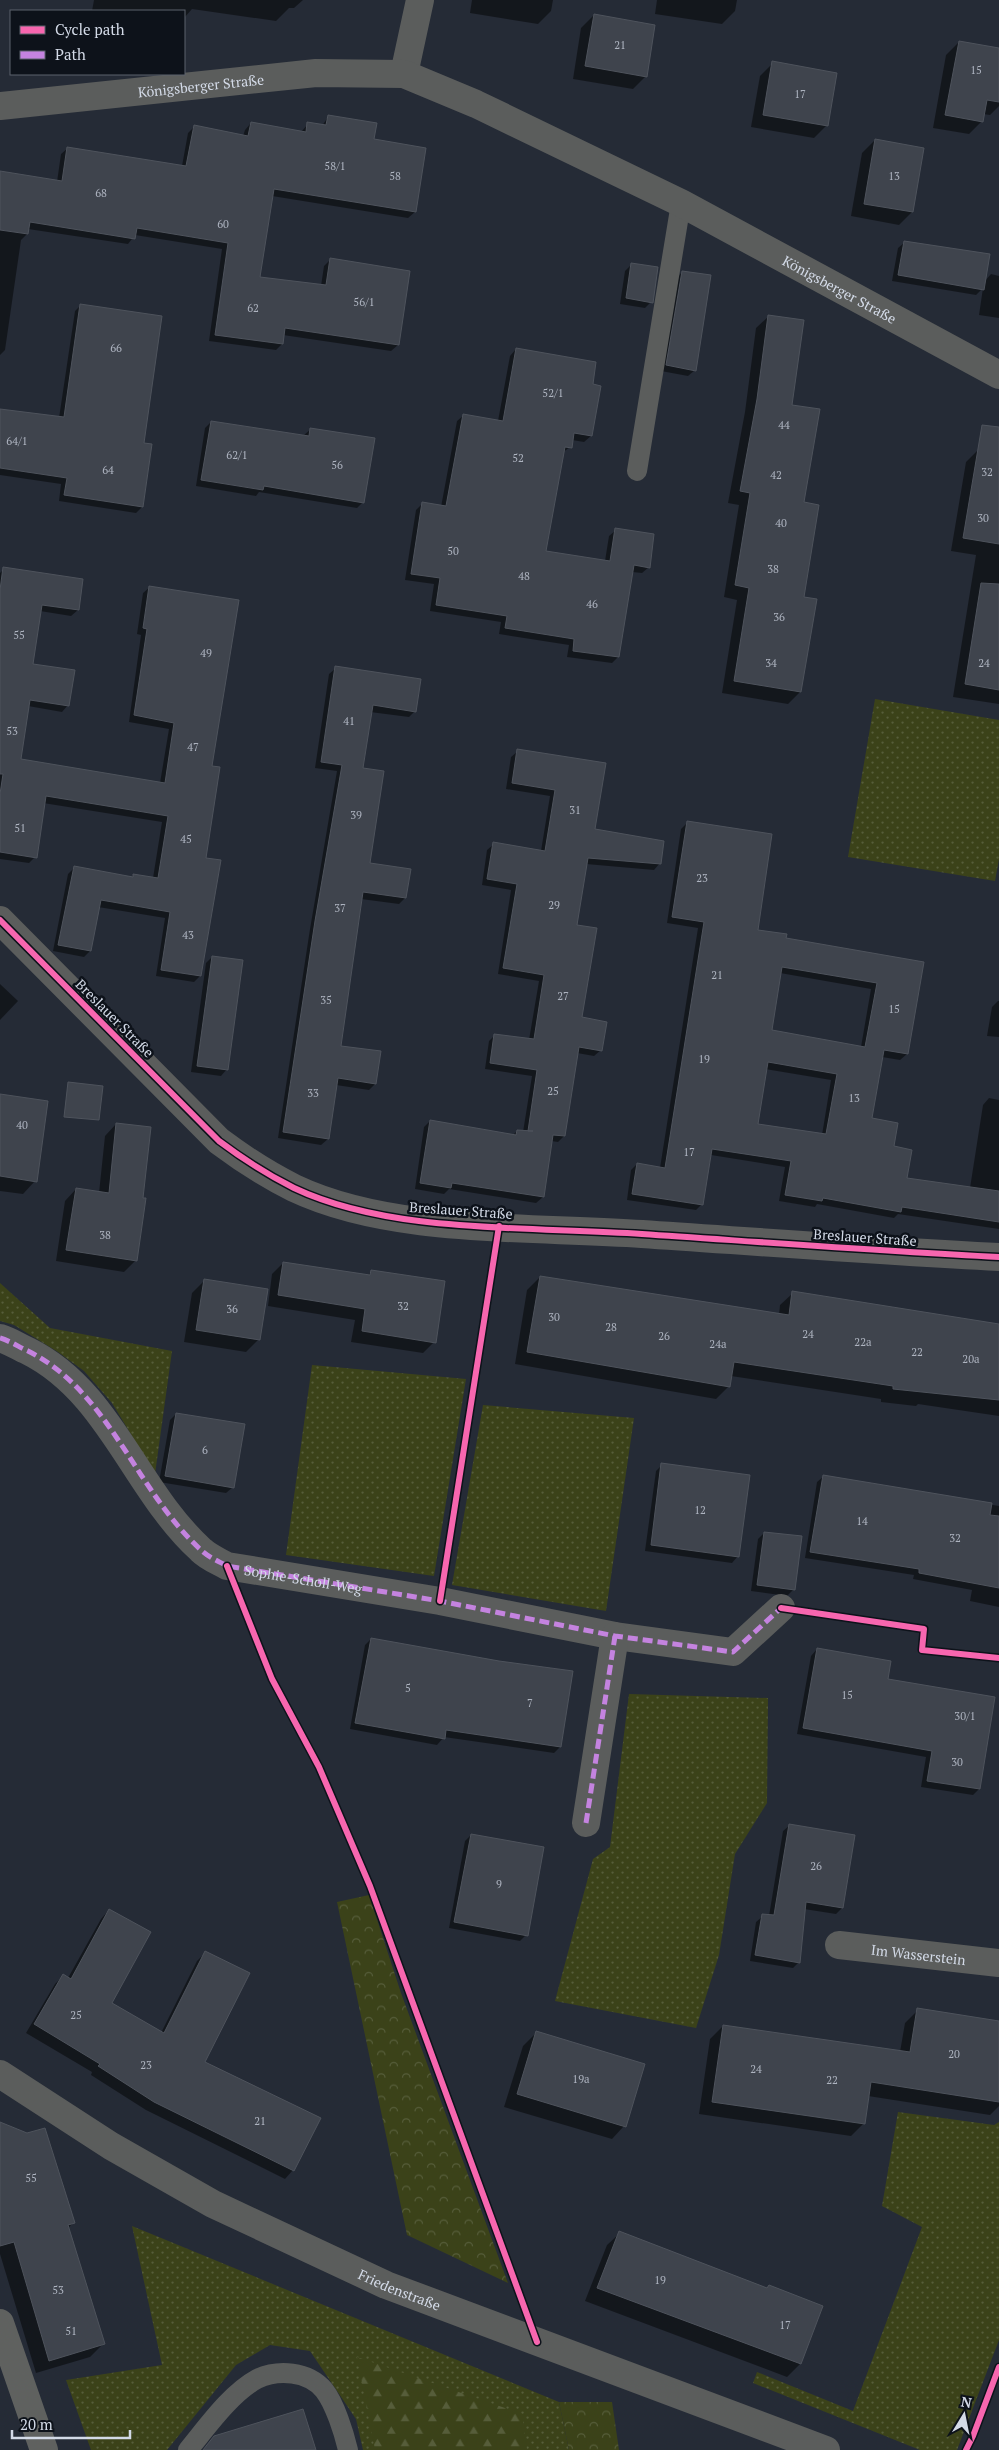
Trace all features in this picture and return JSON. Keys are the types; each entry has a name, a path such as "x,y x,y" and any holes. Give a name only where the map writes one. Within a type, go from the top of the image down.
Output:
{"street":[{"path":"404,74 420,0"},
{"name":"Königsberger Straße","path":"0,106 316,73 404,74 476,104 681,203 999,375"},
{"name":"Breslauer Straße","path":"0,920 220,1141 249,1163 295,1188 354,1209 418,1221 612,1232 850,1249 999,1256"},
{"name":"Sophie-Scholl-Weg","path":"0,1338 38,1356 71,1380 93,1403 151,1492 175,1524 202,1552 227,1566 440,1601 615,1636 733,1652 781,1608"},
{"path":"586,1823 615,1636"},
{"name":"Im Wasserstein","path":"839,1945 999,1963"},
{"name":"Friedenstraße","path":"0,2074 111,2146 213,2204 386,2285 826,2450"},
{"path":"0,2323 44,2450"}],"lane":[{"path":"637,471 681,203"},
{"path":"188,2450 223,2407 257,2380 279,2372 304,2376 324,2390 344,2432 348,2450"}],"green space":[{"path":"875,699 999,720 999,859 995,881 848,857"},
{"path":"0,1283 50,1328 172,1351 155,1474 112,1403 84,1371 58,1352 14,1325 0,1321"},
{"path":"312,1365 466,1379 434,1576 286,1555"},
{"path":"483,1405 634,1418 606,1611 452,1585"},
{"path":"629,1694 768,1698 767,1803 735,1854 719,1955 696,2028 555,2001 593,1859 610,1847"},
{"path":"369,1895 401,1993 508,2283 407,2235 337,1902"},
{"path":"898,2112 994,2125 999,2122 999,2340 957,2450 920,2450 753,2383 757,2372 853,2411 922,2227 882,2206"},
{"path":"132,2226 559,2402 569,2450 363,2450 356,2419 310,2351 270,2345 236,2365 167,2450 91,2450 66,2380 162,2365"},
{"path":"357,2357 522,2414 527,2450 375,2450"},
{"path":"559,2402 612,2402 619,2450 569,2450"}],"building":[{"path":"594,14 655,25 647,77 585,66"},
{"path":"959,41 999,48 999,102 987,100 983,122 945,115"},
{"path":"772,61 837,73 828,126 763,115"},
{"path":"328,115 377,123 374,139 426,148 416,212 274,189 260,277 326,285 330,258 410,271 399,345 285,328 283,344 215,335 228,243 137,228 135,239 30,222 28,234 0,230 0,171 62,181 67,147 186,166 194,125 248,136 251,122 306,132 307,122 326,125"},
{"path":"875,139 924,148 913,212 864,204"},
{"path":"904,241 990,254 984,290 898,275"},
{"path":"631,263 658,267 653,303 626,298"},
{"path":"682,271 711,275 696,371 666,365"},
{"path":"80,304 162,316 144,443 152,444 143,507 64,495 67,478 0,468 0,409 64,417"},
{"path":"768,315 804,320 792,405 820,409 804,502 819,505 804,597 817,599 801,692 734,681 749,588 735,585 750,493 740,491 757,399"},
{"path":"516,348 596,362 593,384 601,386 592,436 574,433 572,448 565,447 546,551 610,561 615,528 654,534 650,568 634,565 619,657 573,651 574,639 505,628 507,616 436,605 440,578 411,574 422,502 446,506 463,414 503,421"},
{"path":"211,421 309,436 310,428 375,438 364,503 264,486 263,490 201,480"},
{"path":"982,425 999,427 999,544 963,538"},
{"path":"3,567 83,579 79,610 42,605 33,664 75,670 69,706 30,700 21,759 165,783 174,723 134,715 147,629 143,628 149,586 239,600 212,766 220,767 206,858 221,860 201,976 161,970 170,912 101,900 91,951 58,945 74,866 133,877 133,874 158,878 168,816 46,796 37,858 0,852 0,794 3,774 0,774 0,590"},
{"path":"981,583 999,584 999,690 965,684"},
{"path":"335,666 421,679 416,712 373,705 363,768 384,771 370,863 411,869 406,898 363,892 341,1046 381,1051 376,1084 338,1078 329,1139 283,1132 315,921 342,765 321,762"},
{"path":"517,749 606,763 595,829 664,841 661,864 588,858 577,925 597,928 582,1017 607,1022 602,1051 579,1047 565,1136 553,1135 544,1197 452,1183 451,1188 420,1183 430,1120 516,1135 517,1130 528,1131 537,1070 490,1063 494,1034 534,1039 544,975 503,968 517,884 487,879 493,842 545,851 555,790 512,783"},
{"path":"687,821 772,834 758,930 787,934 786,938 924,962 908,1054 884,1050 872,1118 898,1123 894,1146 912,1150 907,1178 999,1191 999,1222 902,1207 901,1212 823,1198 822,1201 785,1195 791,1161 712,1149 703,1205 632,1194 637,1163 665,1168 704,922 672,917","holes":["782,967 877,983 865,1047 772,1030","768,1062 837,1074 826,1134 758,1124"]},
{"path":"212,956 243,960 228,1070 197,1066"},
{"path":"68,1082 103,1086 99,1120 64,1117"},
{"path":"0,1094 48,1101 37,1182 0,1176"},
{"path":"116,1123 151,1127 143,1198 146,1198 137,1261 66,1250 76,1188 109,1193"},
{"path":"283,1262 370,1275 371,1270 445,1281 436,1343 362,1331 365,1309 278,1295"},
{"path":"540,1276 789,1315 792,1291 999,1324 999,1400 893,1389 893,1386 734,1362 730,1387 527,1352"},
{"path":"204,1279 268,1289 260,1340 196,1330"},
{"path":"176,1413 245,1424 234,1488 165,1476"},
{"path":"661,1463 750,1475 739,1557 651,1545"},
{"path":"823,1475 992,1503 990,1515 999,1516 999,1588 919,1573 919,1569 810,1552"},
{"path":"764,1532 802,1536 795,1590 757,1585"},
{"path":"371,1638 499,1661 573,1671 561,1747 446,1730 445,1739 355,1723"},
{"path":"817,1648 891,1661 888,1679 995,1697 980,1789 927,1781 932,1751 803,1728"},
{"path":"789,1824 855,1835 843,1908 806,1902 800,1963 755,1955 762,1914 774,1915"},
{"path":"471,1834 544,1847 528,1936 454,1922"},
{"path":"109,1909 151,1932 112,2003 164,2033 205,1951 250,1973 205,2062 321,2118 294,2171 154,2102 98,2066 100,2064 34,2024 63,1974 71,1979"},
{"path":"917,2008 999,2021 999,2102 871,2082 865,2124 712,2102 723,2025 910,2052"},
{"path":"536,2031 645,2064 626,2127 517,2094"},
{"path":"0,2122 27,2133 45,2128 75,2223 68,2225 105,2344 49,2361 14,2242 0,2246"},
{"path":"619,2231 767,2288 769,2285 823,2306 801,2364 597,2288"},
{"path":"303,2409 316,2450 203,2450 214,2436"}],"marked path":[{"path":"0,1338 28,1351 56,1369 80,1391 101,1416 178,1526 210,1557 227,1566 440,1601 615,1636 733,1652 781,1608"},
{"path":"586,1823 615,1636"}],"cycle path":[{"path":"0,920 219,1141 284,1183 333,1203 375,1214 465,1226 642,1234 999,1257"},
{"path":"440,1601 499,1226"},
{"path":"227,1566 272,1679 319,1767 370,1886 537,2342"},
{"path":"781,1608 924,1629 922,1650 999,1658"},
{"path":"966,2450 999,2367"}]}
